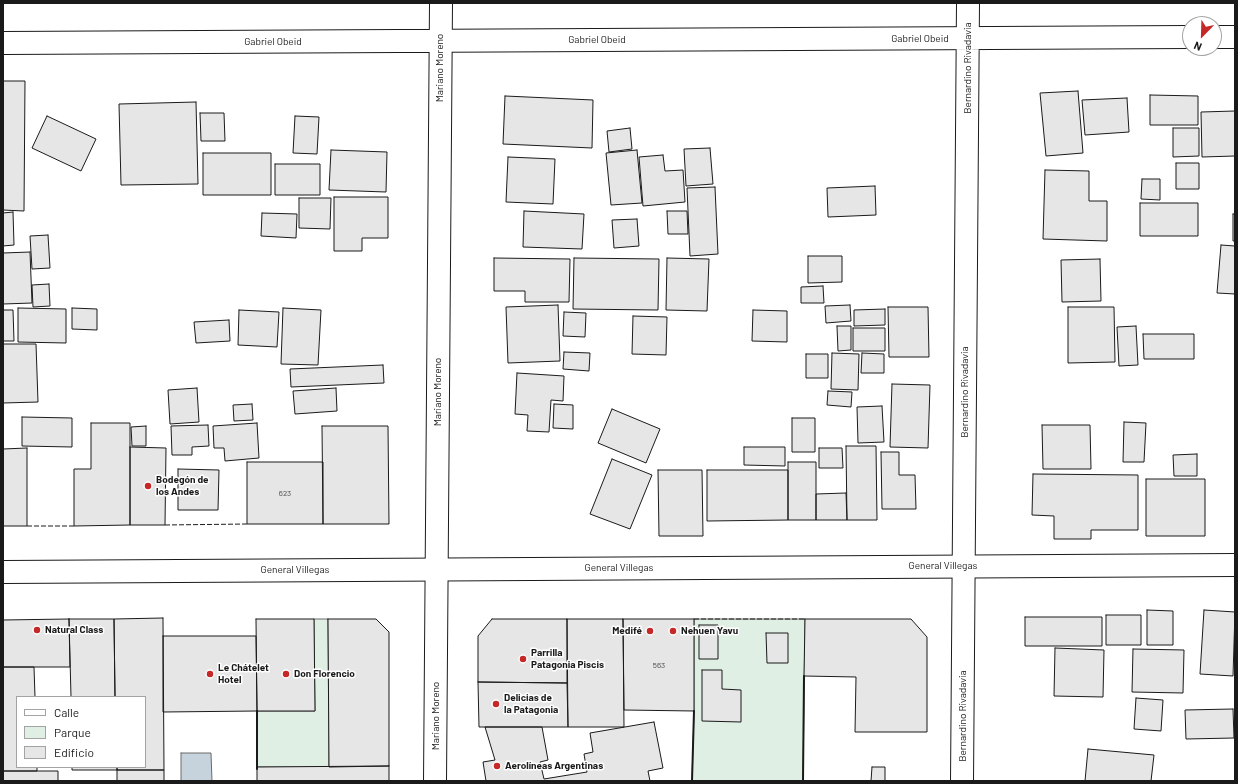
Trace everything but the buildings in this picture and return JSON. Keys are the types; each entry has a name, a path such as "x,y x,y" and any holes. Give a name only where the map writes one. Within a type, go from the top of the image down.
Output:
{"street":[{"name":"Mariano Moreno","path":"436,781 440,3"},
{"name":"Bernardino Rivadavia","path":"962,781 968,3"},
{"name":"Gabriel Obeid","path":"3,43 1182,37"},
{"path":"1222,37 1235,37"},
{"name":"General Villegas","path":"3,572 1235,565"}],"green space":[{"path":"314,619 328,619 329,767 257,767 257,711 315,711"},
{"path":"694,619 805,619 803,781 692,781"}],"shaded area":[{"path":"181,753 211,753 212,781 181,781"}],"fence":[{"path":"165,525 247,524"},
{"path":"27,526 74,526"},
{"path":"694,619 805,619"}],"wall":[{"path":"803,781 804,676"},
{"path":"257,711 257,769"},
{"path":"692,781 694,711"}],"place":[{"name":"Bodegón de los Andes","path":"148,486"},
{"name":"Natural Class","path":"37,630"},
{"name":"Medifé","path":"650,631"},
{"name":"Nehuen Yavu","path":"673,631"},
{"name":"Parrilla Patagonia Piscis","path":"523,659"},
{"name":"Le Chátelet Hotel","path":"210,674"},
{"name":"Don Florencio","path":"286,674"},
{"name":"Delicias de la Patagonia","path":"496,704"},
{"name":"Aerolíneas Argentinas","path":"497,766"}]}
